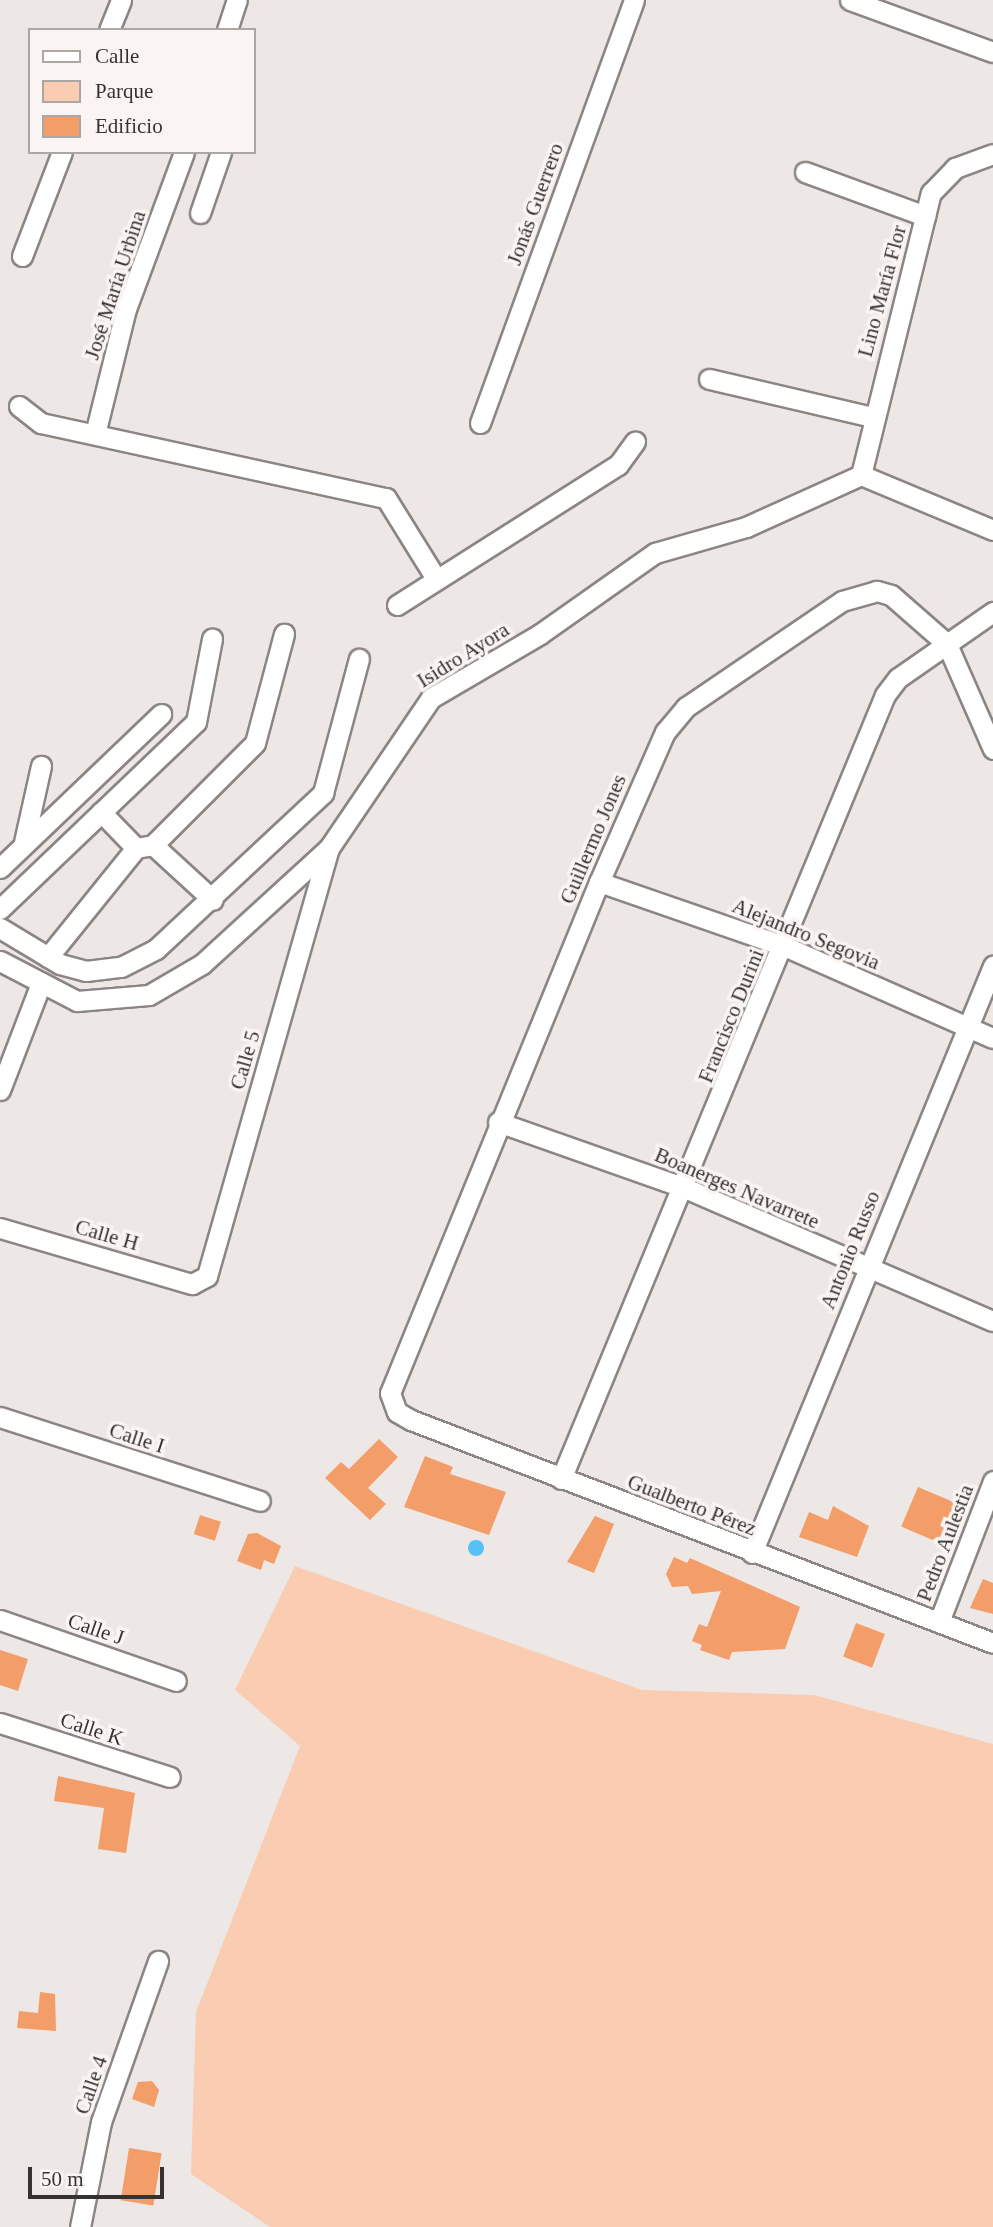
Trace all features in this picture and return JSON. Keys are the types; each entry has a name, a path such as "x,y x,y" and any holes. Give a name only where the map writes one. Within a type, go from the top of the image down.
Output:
{"street":[{"path":"111,28 121,0"},
{"path":"228,28 237,0"},
{"name":"Jonás Guerrero","path":"480,423 634,0"},
{"path":"850,0 993,52"},
{"path":"22,256 61,154"},
{"name":"José María Urbina","path":"95,433 126,309 183,154"},
{"path":"200,213 220,154"},
{"name":"Lino María Flor","path":"861,475 872,417 925,216 943,176 993,154"},
{"path":"804,172 925,216"},
{"path":"709,379 872,417"},
{"path":"19,406 34,420 386,498 435,577"},
{"path":"397,605 435,577 618,465 635,442"},
{"path":"861,475 993,530"},
{"name":"Isidro Ayora","path":"0,961 77,1001 149,995 202,964 330,848 431,698 540,634 655,553 746,527 861,475"},
{"name":"Guillermo Jones","path":"390,1393 498,1122 665,732 710,686 863,593 891,595 947,644 993,749"},
{"name":"Francisco Durini","path":"561,1479 685,1188 885,695 898,678 993,612"},
{"path":"48,957 144,847 255,743 284,634"},
{"path":"0,909 196,722 212,639"},
{"path":"0,928 48,957 86,971 121,967 156,949 212,900 327,787 359,659"},
{"path":"0,868 24,842 162,715"},
{"path":"24,842 41,766"},
{"path":"101,812 212,900"},
{"name":"Calle 5","path":"201,1283 330,848"},
{"name":"Alejandro Segovia","path":"599,882 784,946 993,1038"},
{"name":"Antonio Russo","path":"752,1553 993,966"},
{"path":"0,1090 41,984"},
{"name":"Boanerges Navarrete","path":"498,1122 685,1188 993,1321"},
{"name":"Calle H","path":"0,1228 201,1283"},
{"name":"Gualberto Pérez","path":"390,1393 397,1412 411,1420 752,1553 993,1643"},
{"name":"Calle I","path":"0,1417 260,1501"},
{"name":"Pedro Aulestia","path":"939,1622 993,1480"},
{"name":"Calle J","path":"0,1620 176,1681"},
{"name":"Calle K","path":"0,1723 170,1777"},
{"name":"Calle 4","path":"80,2227 101,2122 158,1961"}],"green space":[{"path":"295,1566 642,1690 814,1695 993,1744 993,2227 270,2227 191,2174 196,2012 300,1746 235,1690"}],"water":[{"path":"473,1540 479,1540 484,1548 482,1554 473,1556 468,1551 468,1545"}],"building":[{"path":"379,1439 398,1457 368,1488 386,1504 370,1520 325,1478 341,1462 349,1469"},
{"path":"425,1456 453,1467 450,1474 506,1492 489,1535 404,1507"},
{"path":"918,1487 958,1504 941,1543 901,1527"},
{"path":"833,1506 869,1526 857,1557 799,1537 809,1512 828,1520"},
{"path":"200,1515 221,1522 215,1541 194,1534"},
{"path":"595,1516 614,1524 594,1573 567,1562"},
{"path":"257,1533 281,1546 274,1564 264,1560 261,1570 237,1561 248,1534"},
{"path":"674,1557 687,1563 690,1558 800,1607 785,1649 732,1652 729,1660 700,1650 702,1645 692,1641 699,1624 707,1627 721,1591 692,1594 688,1586 672,1587 666,1574"},
{"path":"983,1579 993,1583 993,1614 970,1608"},
{"path":"856,1623 885,1634 872,1668 843,1657"},
{"path":"0,1650 28,1659 18,1691 0,1685"},
{"path":"58,1776 135,1793 126,1853 98,1849 104,1808 54,1801"},
{"path":"40,1992 55,1994 56,2031 17,2028 19,2011 38,2013"},
{"path":"152,2081 159,2090 154,2107 132,2099 138,2082"},
{"path":"129,2148 162,2153 153,2206 121,2200"}]}
